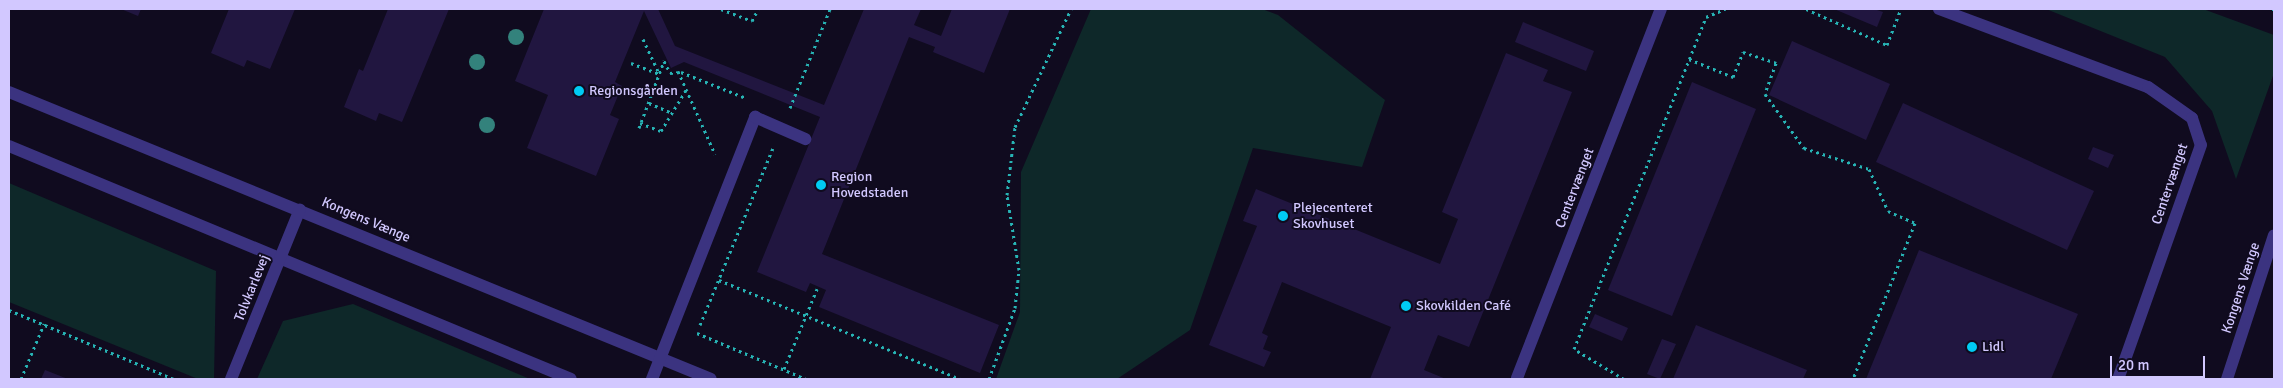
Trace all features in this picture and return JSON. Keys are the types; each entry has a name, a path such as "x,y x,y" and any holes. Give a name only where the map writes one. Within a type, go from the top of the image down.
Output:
{"street":[{"name":"Centervænget","path":"1518,378 1661,9"},
{"name":"Centervænget","path":"1940,9 2148,87 2192,118 2201,145 2118,379"},
{"name":"Kongens Vænge","path":"9,92 300,209 711,379"},
{"path":"652,379 755,117 804,139"},
{"path":"9,146 280,260 571,379"},
{"name":"Tolvkarlevej","path":"231,379 300,209"},
{"name":"Kongens Vænge","path":"2227,379 2274,235"}],"path":[{"path":"721,9 752,21 758,9"},
{"path":"806,379 696,335 830,9"},
{"path":"988,379 1015,308 1019,270 1007,194 1015,127 1071,9"},
{"path":"1624,379 1574,349 1706,17 1725,9"},
{"path":"1806,9 1887,45 1901,9"},
{"path":"643,39 659,74"},
{"path":"1689,59 1732,77 1743,52 1776,63 1765,94 1804,148 1869,170 1888,211 1915,223 1853,379"},
{"path":"639,128 664,60 670,73 678,70 754,101"},
{"path":"631,63 659,74"},
{"path":"678,70 714,152"},
{"path":"640,122 661,131 686,90"},
{"path":"649,103 672,113"},
{"path":"719,280 960,379"},
{"path":"784,369 817,289"},
{"path":"9,310 174,379"},
{"path":"21,379 44,324"}],"green space":[{"path":"1091,9 1262,9 1278,15 1385,100 1362,167 1253,148 1190,330 1117,379 996,379 1020,312 1021,172"},
{"path":"2046,9 2203,9 2274,35 2274,73 2236,179 2212,111 2165,57"},
{"path":"9,183 216,271 214,379 198,379 9,302"},
{"path":"353,304 530,379 257,379 283,321"}],"building":[{"path":"121,9 141,9 138,16"},
{"path":"229,9 295,9 270,69 247,60 244,67 211,53"},
{"path":"388,9 449,9 402,122 379,113 376,121 344,107 359,69 363,71"},
{"name":"Region Hovedstaden","path":"544,9 658,9 675,46 824,105 864,9 921,9 914,25 941,36 952,9 1010,9 984,73 933,52 935,47 909,37 822,254 999,325 980,373 819,307 826,290 810,283 806,292 757,272 820,117 684,62 671,68 644,11 615,82 622,86 610,115 619,119 596,176 527,148 548,95 515,81"},
{"path":"1834,9 1874,9 1883,12 1877,27"},
{"path":"1523,22 1594,51 1586,71 1515,42"},
{"path":"1792,41 1890,84 1866,140 1769,95"},
{"name":"Plejecenteret Skovhuset","path":"1506,53 1548,70 1543,81 1572,92 1469,347 1438,335 1424,370 1446,379 1370,379 1391,327 1282,282 1262,333 1268,336 1263,349 1271,352 1264,367 1209,345 1257,226 1243,221 1256,189 1440,264 1458,219 1442,212"},
{"path":"1692,82 1756,109 1672,316 1608,290"},
{"path":"1903,103 2094,191 2067,250 1876,162"},
{"path":"2093,147 2114,155 2108,168 2088,159"},
{"name":"Lidl","path":"1919,250 2078,314 2051,379 1866,379"},
{"path":"1595,314 1628,328 1622,341 1589,327"},
{"path":"1696,325 1807,370 1803,379 1673,379"},
{"path":"1662,339 1676,344 1660,379 1647,374"},
{"path":"45,370 68,379 41,379"}],"place":[{"name":"Regionsgården","path":"579,91"},
{"name":"Region Hovedstaden","path":"821,185"},
{"name":"Plejecenteret Skovhuset","path":"1283,216"},
{"name":"Skovkilden Café","path":"1406,306"},
{"name":"Lidl","path":"1972,347"}]}
